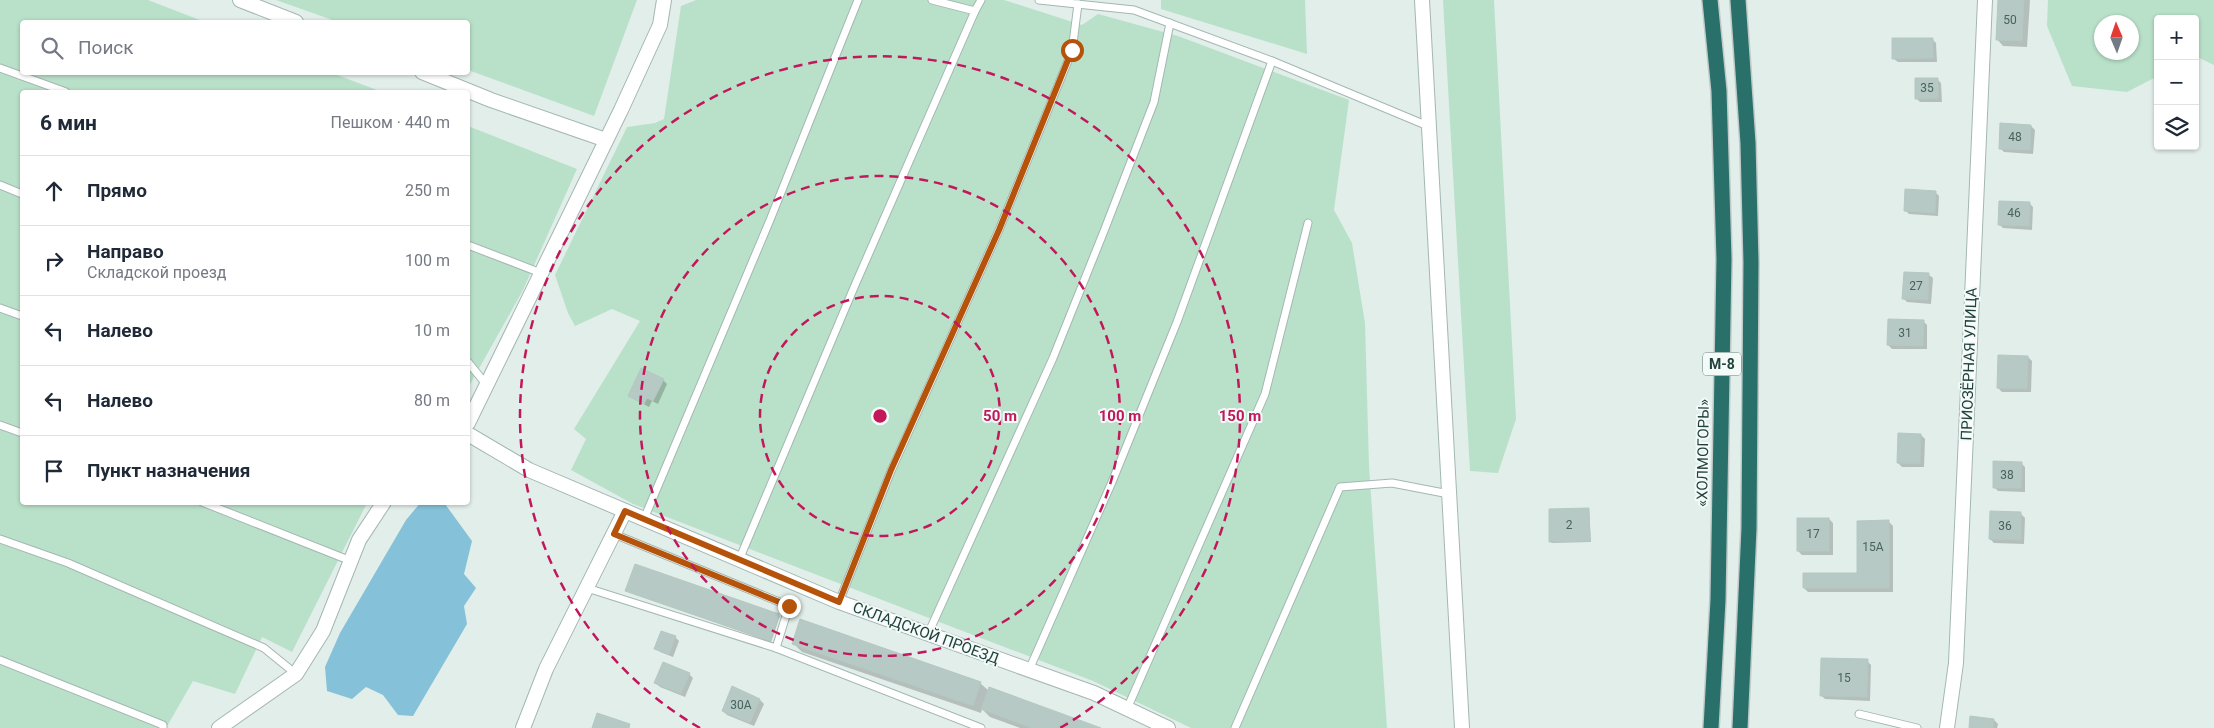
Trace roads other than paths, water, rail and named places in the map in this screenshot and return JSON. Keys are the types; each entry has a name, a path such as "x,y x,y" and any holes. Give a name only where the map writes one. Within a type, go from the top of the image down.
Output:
{"highway":[{"name":"«ХОЛМОГОРЫ»","path":"1710,0 1719,91 1724,259 1718,600 1711,728"},
{"name":"М-8","path":"1738,0 1748,143 1751,262 1749,528 1740,728"}],"street":[{"path":"240,0 291,20"},
{"path":"470,418 485,383 606,140 660,24 664,0"},
{"path":"1422,0 1462,728"},
{"name":"ПРИОЗЁРНАЯ УЛИЦА","path":"1947,728 1956,663 1985,0"},
{"path":"429,75 466,90"},
{"path":"470,91 606,140"},
{"name":"СКЛАДСКОЙ ПРОЕЗД","path":"470,435 529,470 839,602 1094,694 1168,728"},
{"path":"219,728 296,674 323,631 359,540 382,505"},
{"path":"523,728 546,669 625,511"}],"lane":[{"path":"644,519 770,220 858,0"},
{"path":"932,0 975,11"},
{"path":"739,560 855,285 981,0"},
{"path":"1039,0 1134,10 1272,61 1428,126"},
{"path":"839,602 891,470 999,230 1072,50 1078,4"},
{"path":"928,634 1049,366 1104,231 1154,102 1170,22"},
{"path":"1029,670 1112,482 1177,322 1272,61"},
{"path":"0,68 60,90"},
{"path":"0,185 20,193"},
{"path":"1127,709 1265,394 1308,223"},
{"path":"470,247 541,273"},
{"path":"0,308 20,315"},
{"path":"470,364 485,383"},
{"path":"0,425 20,433"},
{"path":"1235,728 1340,487 1392,483 1449,494"},
{"path":"210,505 351,561"},
{"path":"614,534 789,606 776,648"},
{"path":"0,539 68,564 264,648 296,674"},
{"path":"587,588 776,648 981,728"},
{"path":"0,660 163,725 163,728"},
{"path":"1859,714 1917,728"}],"water":[{"path":"418,505 446,505 472,541 464,574 476,588 464,606 467,624 413,716 398,715 383,695 366,687 352,699 327,691 325,667 340,633 406,520"}]}
